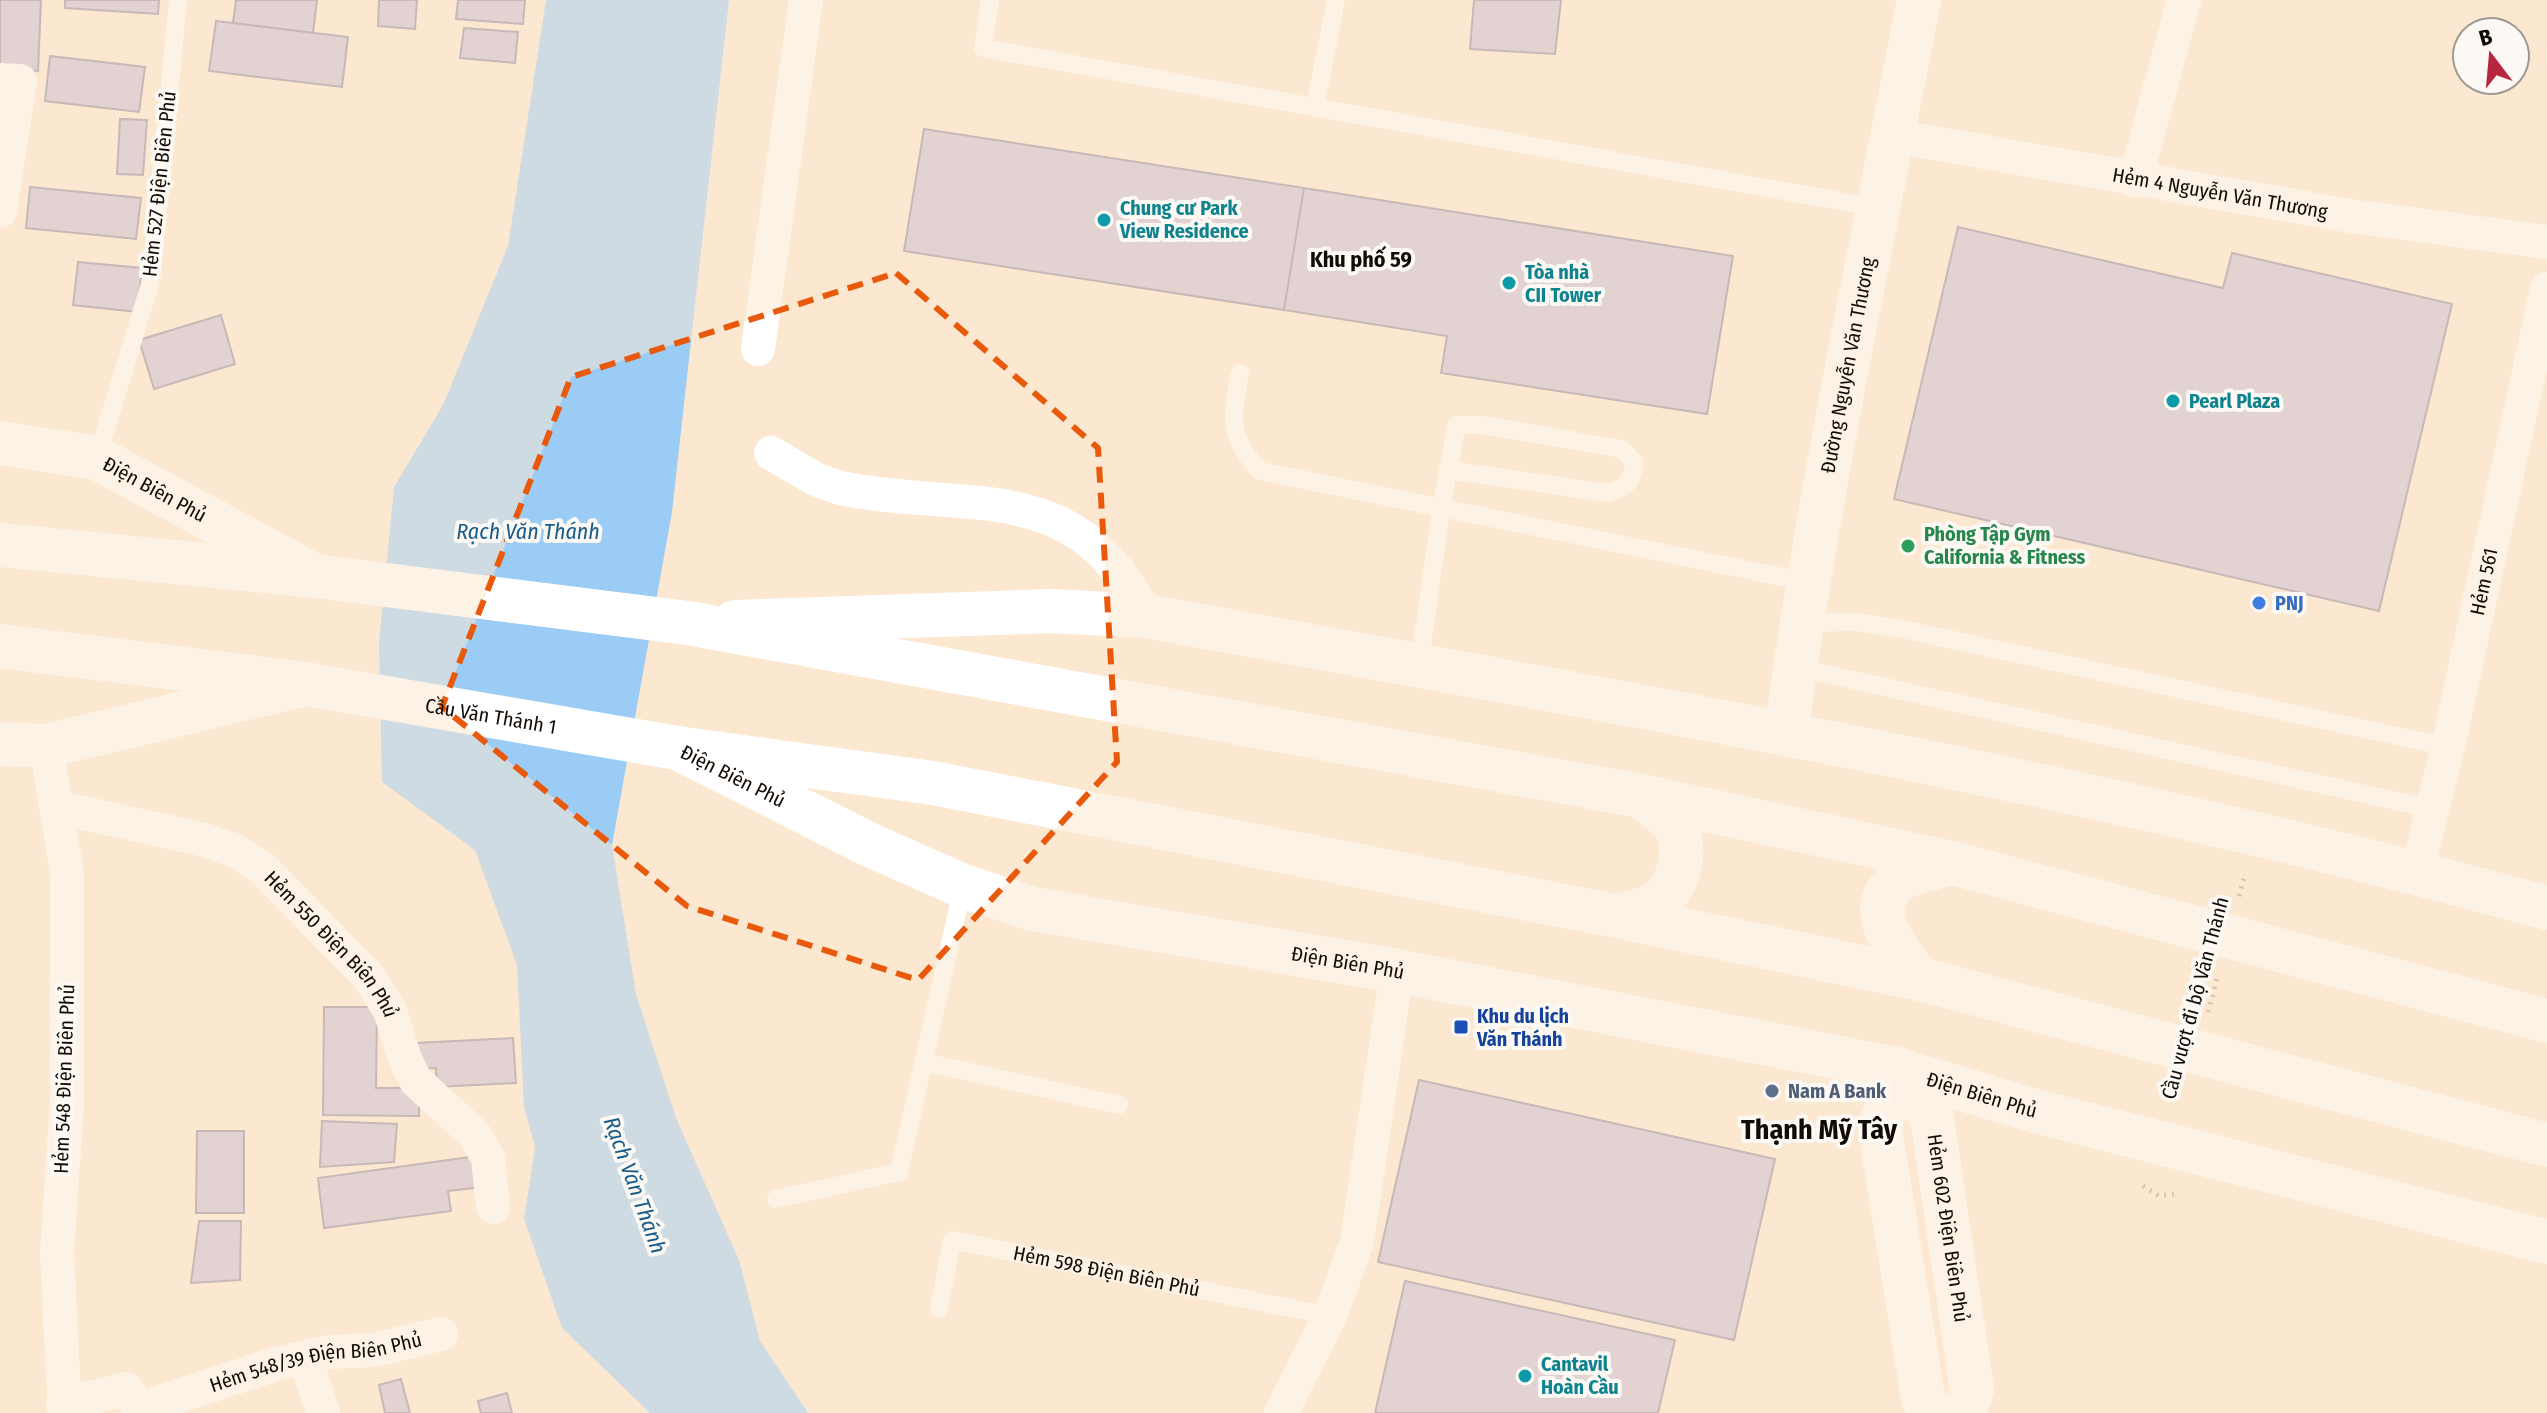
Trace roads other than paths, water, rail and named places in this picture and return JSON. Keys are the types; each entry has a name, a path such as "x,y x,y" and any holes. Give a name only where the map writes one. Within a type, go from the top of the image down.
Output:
{"main road":[{"name":"Đường Nguyễn Văn Thương","path":"1786,734 1804,602 1844,372 1919,0"},
{"name":"Điện Biên Phủ","path":"0,443 97,458 315,576"},
{"path":"0,545 315,576 688,623 1641,796 1952,863 2547,1021"},
{"path":"688,623 1051,611 1146,616 1786,734 2166,813 2417,872 2547,908"},
{"path":"0,646 305,684"},
{"path":"0,744 46,746 305,684"},
{"name":"Cầu Văn Thánh 1","path":"305,684 677,748"},
{"name":"Điện Biên Phủ","path":"677,748 870,845 963,886 1033,909 1397,971 1896,1069 2028,1109 2547,1242"},
{"name":"Điện Biên Phủ","path":"677,748 933,783 1616,916 1920,979 2547,1145"},
{"path":"1616,916 1654,905 1669,890 1678,871 1682,846 1676,826 1641,796"},
{"path":"1920,979 1891,944 1884,923 1885,897 1898,880 1952,863"},
{"path":"1896,1069 1880,1128 1923,1398 1932,1413"},
{"name":"Hẻm 602 Điện Biên Phủ","path":"1896,1069 1932,1118 1972,1390 1964,1413"}],"street":[{"path":"758,349 806,0"},
{"path":"2135,181 2184,0"},
{"path":"0,80 20,81 0,211"},
{"name":"Hẻm 4 Nguyễn Văn Thương","path":"1893,136 2135,181 2351,216 2547,242"},
{"name":"Hẻm 561","path":"2417,872 2448,747 2547,289"},
{"path":"771,453 815,479 840,488 1010,505 1041,514 1094,544 1124,577 1146,616"},
{"name":"Hẻm 548 Điện Biên Phủ","path":"46,746 67,873 67,1103 57,1252 58,1410"},
{"name":"Hẻm 550 Điện Biên Phủ","path":"56,807 201,839 234,850 262,868 369,977 390,1011 405,1059 416,1081 474,1134 488,1158 493,1207"},
{"path":"1281,1413 1330,1316 1357,1242 1397,971"},
{"name":"Hẻm 548/39 Điện Biên Phủ","path":"58,1410 126,1389 140,1409 305,1358 374,1350 441,1334"},
{"path":"305,1358 323,1413"}],"lane":[{"name":"Hẻm 527 Điện Biên Phủ","path":"97,458 151,281 178,0"},
{"path":"990,0 983,48 1879,208"},
{"path":"1315,107 1336,0"},
{"path":"1240,373 1232,420 1236,438 1260,471 1443,509 1804,602 1858,622 2448,747"},
{"path":"1419,666 1449,470 1457,425 1483,425 1622,449 1634,462 1634,475 1625,488 1607,493 1449,470"},
{"path":"1795,667 2432,809"},
{"path":"776,1199 899,1172 963,886"},
{"path":"924,1062 1119,1105"},
{"name":"Hẻm 598 Điện Biên Phủ","path":"939,1309 952,1240 1330,1316"}],"water":[{"name":"Rạch Văn Thánh","path":"546,0 729,0 672,512 612,845 636,994 676,1118 739,1260 760,1341 808,1413 650,1413 562,1328 524,1219 535,1147 524,1107 517,965 475,850 382,782 379,644 394,487 443,405 508,246"}],"place":[{"name":"Chung cư Park View Residence","path":"1104,220"},
{"name":"Tòa nhà CII Tower","path":"1509,283"},
{"name":"Pearl Plaza","path":"2173,401"},
{"name":"Phòng Tập Gym California & Fitness","path":"1908,546"},
{"name":"PNJ","path":"2259,603"},
{"name":"Khu du lịch Văn Thánh","path":"1461,1027"},
{"name":"Nam A Bank","path":"1772,1091"},
{"name":"Cantavil Hoàn Cầu","path":"1525,1376"}],"district":[{"name":"Khu phố 59","path":"1361,259"},
{"name":"Thạnh Mỹ Tây","path":"1819,1129"}]}
